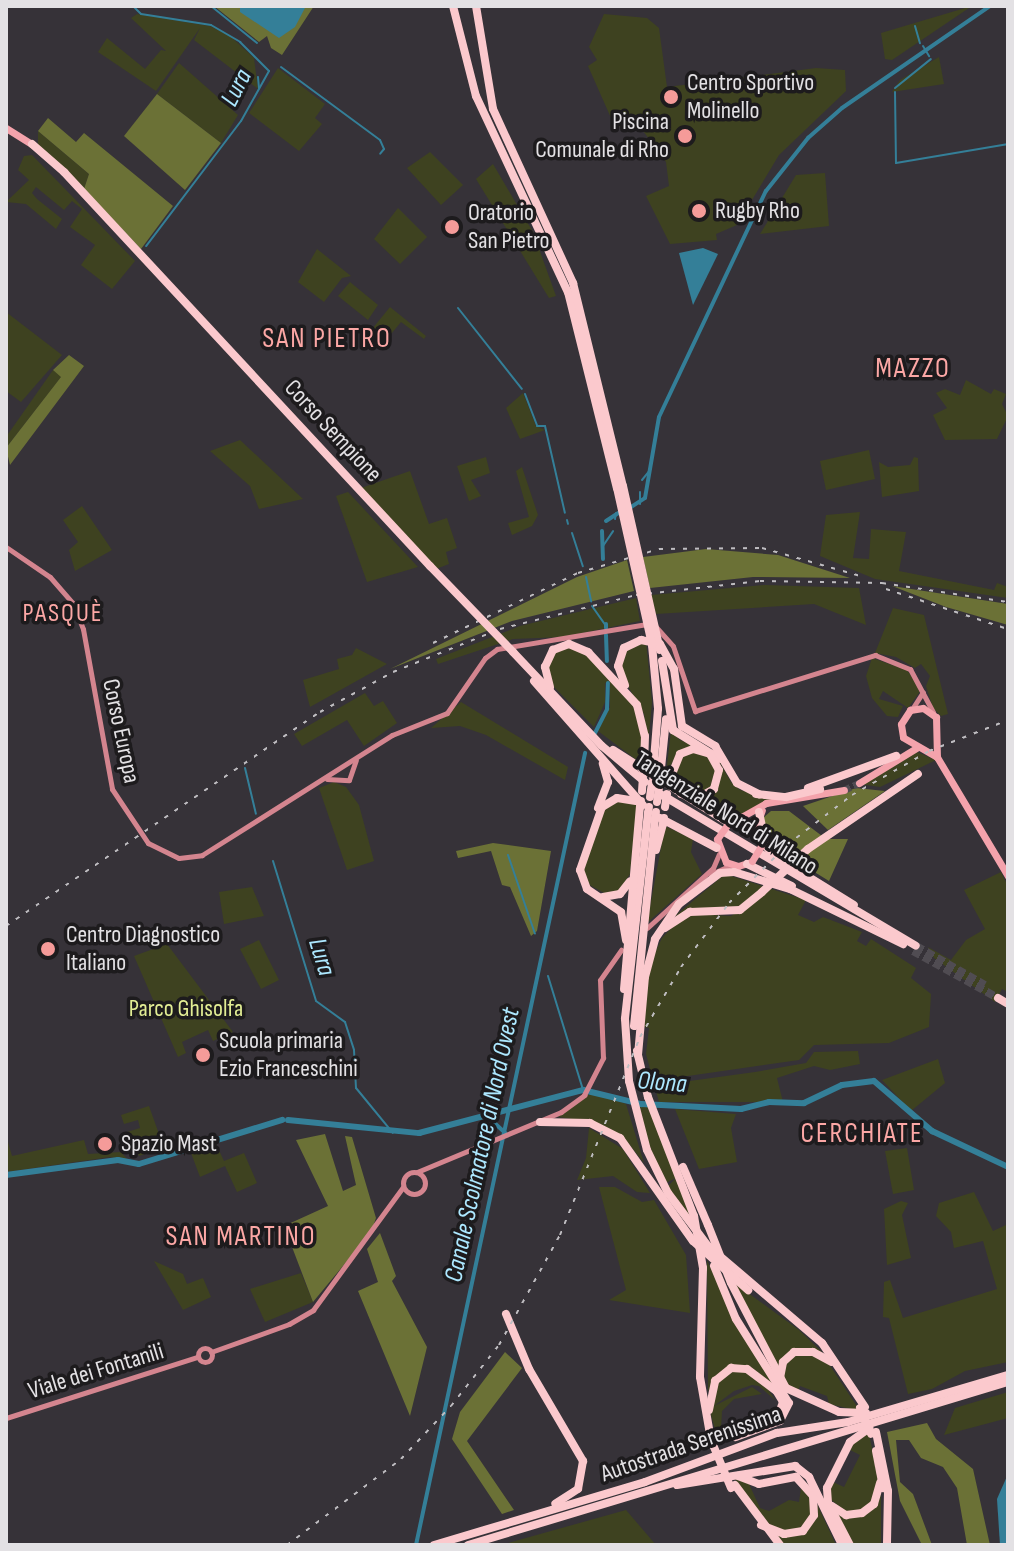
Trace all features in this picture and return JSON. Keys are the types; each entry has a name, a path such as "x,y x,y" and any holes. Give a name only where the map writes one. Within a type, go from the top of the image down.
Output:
{"highway":[{"path":"453,6 476,96 568,292 620,487"},
{"path":"476,6 493,109 573,283 656,647 662,661 675,733 711,750 736,785 764,795 820,789"},
{"name":"Corso Sempione","path":"32,144 428,567 570,713"},
{"path":"654,778 644,724 620,675 619,658 631,643 652,641 673,664 682,726 718,748 737,783 764,795 801,791 896,756"},
{"path":"632,697 586,651 561,645 549,655 545,674 570,713 607,746 732,824"},
{"path":"656,647 650,866 634,1000 638,1055 648,1097 708,1225 731,1283 780,1379 793,1392 843,1413 894,1408"},
{"path":"510,650 591,749 652,808"},
{"path":"626,1004 654,778 666,717 662,661"},
{"name":"Tangenziale Nord di Milano","path":"537,685 609,760 656,797 914,949 892,932 675,804 618,761 570,713"},
{"path":"591,749 608,779 580,873 594,895 621,912 626,940"},
{"path":"689,750 707,752 718,766 715,787 698,798 686,796 654,778 689,750"},
{"path":"653,944 681,915 732,913 762,892 835,828 918,774"},
{"path":"593,828 611,800 629,798 718,847"},
{"path":"594,895 609,898 624,891 652,808"},
{"path":"759,812 763,845 892,932"},
{"path":"635,859 626,940 629,1081 631,1102 660,1194"},
{"path":"750,863 837,913"},
{"path":"638,1055 653,944 688,896 716,875 734,872 790,889 903,944"},
{"path":"1002,996 1008,1004"},
{"path":"631,1102 656,1172 684,1217 728,1267 822,1343 863,1407 887,1480 888,1534 885,1545"},
{"path":"540,1122 590,1123 616,1135 717,1271 741,1330 789,1403 783,1419 736,1437"},
{"path":"667,1142 694,1216 703,1268 713,1439"},
{"path":"703,1253 801,1330 832,1362 863,1407"},
{"path":"704,1306 700,1377 713,1439 733,1486 773,1545"},
{"path":"487,1529 570,1497 584,1472 579,1450 529,1369 506,1314"},
{"path":"780,1379 783,1362 794,1352 813,1352 832,1362"},
{"path":"709,1410 715,1381 731,1368 747,1369 777,1392 781,1411 743,1427 722,1451"},
{"name":"Autostrada Serenissima","path":"434,1545 657,1478 722,1451 777,1433 894,1408 1008,1375"},
{"name":"Autostrada Serenissima","path":"468,1545 1008,1382"},
{"path":"850,1545 827,1498 831,1477 855,1436 911,1412"},
{"path":"873,1433 881,1476 885,1545"},
{"path":"660,1487 788,1466 809,1477 831,1477"},
{"path":"733,1474 759,1484 796,1477 813,1495 840,1545"},
{"path":"827,1498 840,1513 862,1513 875,1501 881,1476"},
{"path":"809,1477 840,1545"},
{"path":"733,1486 780,1545"},
{"path":"761,1525 784,1534 803,1531 814,1515 813,1495"}],"main road":[{"name":"Corso Sempione","path":"6,128 32,144"},
{"name":"Corso Europa","path":"6,547 50,577 73,603 83,629 111,787 154,849 179,858 200,856 322,780 339,775"},
{"path":"363,754 349,780 339,775 345,767 363,754 392,735 447,713 489,654 653,625 673,646 696,712 865,656 900,662 923,687 939,725 937,757 1008,876"},
{"path":"885,766 904,747 901,721 922,699 923,687"},
{"path":"912,709 934,714"},
{"path":"903,737 937,757"},
{"path":"859,783 936,738"},
{"path":"345,767 352,771"},
{"path":"779,803 759,812 755,829 763,845 750,863 731,865 701,882 649,925 715,866 718,847 732,824 761,806 844,790"},
{"path":"732,824 755,829"},
{"path":"718,847 731,865"},
{"path":"688,896 701,882"},
{"path":"211,1352 208,1362 197,1357 201,1348 211,1352 289,1324 313,1310 387,1214 407,1174 441,1167 540,1122 584,1095 591,1086 604,1049 600,980 621,950"},
{"path":"387,1214 409,1194 423,1191 425,1180 441,1167"},
{"path":"417,1172 425,1180"},
{"path":"403,1187 409,1194"},
{"name":"Viale dei Fontanili","path":"6,1418 197,1357"}],"green space":[{"path":"214,6 240,6 247,16 314,6 282,55 271,48 267,36 259,42"},
{"path":"972,6 892,60 885,59 881,33"},
{"path":"137,14 210,26 230,36 254,58 258,89 194,40 200,28 156,91 98,52 107,38 145,69 161,50 166,51 131,18"},
{"path":"604,14 647,18 659,28 667,87 816,68 845,70 846,91 779,155 737,225 716,234 717,240 670,244 646,196 669,186 666,162 638,124 615,127 588,66 597,60 589,47"},
{"path":"939,57 944,84 892,92 900,80"},
{"path":"179,63 238,115 221,143 157,94"},
{"path":"278,68 325,104 315,118 322,124 299,151 249,113"},
{"path":"157,94 221,143 185,190 124,136"},
{"path":"48,118 76,142 84,133 173,206 141,249 84,189 89,174 38,131"},
{"path":"38,131 89,174 84,189 38,145"},
{"path":"430,152 463,185 441,205 407,168"},
{"path":"32,155 135,261 112,289 81,265 95,245 70,227 82,209 72,201 64,210 36,187 32,193 62,219 56,229 26,204 6,202 29,180 18,170 24,156"},
{"path":"493,164 533,232 556,296 549,298 476,179"},
{"path":"825,173 829,226 760,234 796,175"},
{"path":"398,208 427,237 400,264 374,239"},
{"path":"317,249 351,276 342,278 324,302 298,282"},
{"path":"350,282 378,305 368,320 338,296"},
{"path":"390,307 426,336 424,339 401,322 382,345 368,334"},
{"path":"6,312 62,355 21,402 6,391"},
{"path":"69,355 84,366 10,465 6,448 61,377 53,370"},
{"path":"53,370 62,376 6,448 6,437"},
{"path":"966,380 991,394 994,389 1006,394 1002,404 1008,416 997,439 945,440 933,415 947,408 936,393 945,389 960,395"},
{"path":"523,393 536,426 545,430 520,439 506,408"},
{"path":"240,440 303,499 259,509 250,486 210,451"},
{"path":"869,450 875,479 826,490 820,461"},
{"path":"486,457 490,473 471,480 481,496 469,501 457,466"},
{"path":"914,457 918,458 919,491 882,497 879,462 888,467 910,465"},
{"path":"522,467 538,515 532,526 512,535 508,523 529,517 516,471"},
{"path":"410,471 429,524 447,518 457,548 446,552 449,564 436,569 361,488"},
{"path":"348,492 418,567 367,582 336,496"},
{"path":"82,506 112,550 75,571 69,550 78,542 63,520"},
{"path":"860,512 853,558 869,559 871,529 906,532 899,571 994,590 997,583 1008,587 1008,598 875,579 820,556 826,515"},
{"path":"706,549 778,555 850,578 753,577 650,588 643,557"},
{"path":"627,560 634,591 512,621 390,669 577,577"},
{"path":"765,585 859,588 866,625 814,604 656,614 651,595"},
{"path":"892,586 1008,604 1008,625 946,607"},
{"path":"636,598 640,621 563,637 513,639 438,664 436,659 520,626"},
{"path":"893,608 924,615 948,714 941,716 933,708 926,686 930,676 921,664 915,668 896,657 875,653"},
{"path":"646,641 652,702 648,746 644,714 621,674 623,653"},
{"path":"568,646 583,651 634,704 643,730 642,764 598,731 610,707 610,683 605,683 605,702 594,727 553,686 546,671 550,656"},
{"path":"356,648 387,664 310,707 303,680 339,669 337,659 352,655"},
{"path":"872,658 907,670 921,690 908,708 883,691 879,699 903,706 898,717 887,716 872,698 866,676"},
{"path":"365,693 374,706 383,701 397,723 364,746 347,720 302,746 294,734"},
{"path":"461,702 568,767 565,780 486,735 460,726 431,728"},
{"path":"671,731 680,740 711,751 731,782 740,790 774,799 743,817 718,818 690,800 715,789 720,765 710,751 692,747 677,754 666,774"},
{"path":"912,750 936,760 880,787 859,784"},
{"path":"687,753 703,753 714,762 716,779 708,791 694,795 671,786 675,765"},
{"path":"334,782 346,787 359,805 374,861 347,870 319,788"},
{"path":"856,788 885,791 828,830 803,806"},
{"path":"616,801 637,804 630,874 618,892 606,894 586,883 583,866 601,813"},
{"path":"771,811 789,811 826,839 848,839 829,881 774,847 763,818"},
{"path":"665,826 693,839 691,852 702,874 647,923"},
{"path":"493,843 551,851 537,931 531,936 510,887 502,885 491,851 458,858 456,851"},
{"path":"1001,872 1008,886 1008,992 1002,989 995,1002 934,958 928,947 951,960 966,940 985,929 964,890"},
{"path":"725,874 806,900 798,915 814,922 823,917 862,932 857,941 866,946 871,939 916,968 911,978 931,994 929,1027 889,1043 814,1045 799,1060 674,1078 675,1083 755,1072 806,1063 814,1052 858,1051 860,1064 830,1070 814,1066 777,1078 783,1102 659,1102 646,1054 649,1028 640,1026 651,960 662,938 679,920 695,914 731,916 764,895 740,908 675,916"},
{"path":"252,887 264,916 224,924 219,892"},
{"path":"259,940 279,980 261,989 240,949"},
{"name":"Parco Ghisolfa","path":"167,944 233,1032 213,1041 208,1030 182,1042 186,1053 178,1057 134,956"},
{"path":"938,1059 945,1083 911,1111 882,1080"},
{"path":"591,1092 626,1104 644,1163 624,1138 593,1122 558,1117"},
{"path":"637,1105 648,1106 678,1173 692,1223 667,1187 676,1178 666,1183 654,1159"},
{"path":"149,1106 164,1148 139,1156 127,1132 140,1128 138,1120 124,1124 121,1115"},
{"path":"675,1109 736,1114 731,1128 737,1162 699,1169"},
{"path":"589,1128 623,1149 650,1193 637,1192 613,1176 577,1180 586,1158"},
{"path":"325,1134 343,1191 356,1185 345,1136 352,1137 376,1218 371,1232 313,1302 284,1226 328,1206 296,1140"},
{"path":"6,1135 12,1156 84,1140 88,1154 121,1152 129,1161 110,1157 6,1172"},
{"path":"216,1144 224,1161 244,1153 257,1183 237,1192 225,1166 200,1177 191,1153"},
{"path":"907,1148 914,1190 893,1194 885,1151"},
{"path":"599,1187 615,1187 642,1202 654,1200 686,1255 690,1313 609,1300 626,1290"},
{"path":"974,1192 993,1231 1008,1224 1008,1362 965,1371 932,1389 908,1394 889,1318 883,1317 884,1282 890,1280 903,1318 997,1289 983,1241 954,1248 951,1232 936,1216 939,1203"},
{"path":"901,1201 908,1203 902,1215 911,1258 887,1265 884,1209"},
{"path":"380,1233 396,1276 392,1281 427,1347 410,1416 358,1291 378,1282 367,1249"},
{"path":"707,1260 727,1303 784,1397 734,1366 708,1391"},
{"path":"154,1261 183,1274 187,1284 203,1278 211,1297 183,1310"},
{"path":"301,1273 313,1302 265,1322 250,1289"},
{"path":"733,1282 799,1330 823,1353 796,1350 779,1370"},
{"path":"505,1352 522,1368 467,1441 514,1510 502,1514 452,1439 460,1412"},
{"path":"801,1352 827,1361 860,1411 829,1404 827,1396 800,1386 798,1391 789,1387 783,1378 785,1363"},
{"path":"743,1370 768,1389 775,1400 759,1386 752,1385 734,1391 714,1406 752,1387 762,1394 734,1399 722,1411 720,1446 711,1415 714,1387 724,1374"},
{"path":"1008,1392 1008,1418 944,1435 955,1408"},
{"path":"927,1423 936,1439 973,1469 990,1545 967,1545 957,1488 943,1467 921,1458 909,1440 896,1440 900,1482 913,1494 932,1545 922,1545 900,1501 887,1432"},
{"path":"868,1430 879,1479 876,1495 865,1510 849,1514 830,1499 831,1481 844,1487 860,1455 848,1449"},
{"path":"734,1478 749,1484 760,1508 769,1511 789,1500 799,1502 801,1488 811,1498 810,1521 795,1532 772,1528"},
{"path":"881,1491 881,1545 851,1545 834,1511 862,1515"},
{"path":"817,1504 836,1545 782,1545 770,1531 796,1535"},
{"path":"626,1510 656,1545 501,1545"}],"water":[{"path":"240,6 306,6 295,27 279,38 240,12"},
{"path":"703,248 718,254 693,305 679,253"},
{"path":"1008,1474 1008,1545 1000,1545 997,1499"}],"waterway":[{"name":"Lura","path":"133,6 141,14 211,25 240,42 269,71 241,121 146,246"},
{"path":"211,6 257,43"},
{"name":"Canale Scolmatore di Nord Ovest","path":"628,509 645,498 659,417 766,191 808,138 842,108 990,6"},
{"path":"915,26 920,43"},
{"name":"Canale Scolmatore di Nord Ovest","path":"923,46 929,56"},
{"path":"895,88 931,59"},
{"path":"281,67 380,140 384,149 380,154"},
{"name":"Lura","path":"258,77 259,88"},
{"path":"895,92 896,163 1008,144"},
{"path":"458,308 522,389"},
{"path":"525,394 537,426 545,426 565,513"},
{"name":"Canale Scolmatore di Nord Ovest","path":"642,480 650,470"},
{"name":"Canale Scolmatore di Nord Ovest","path":"640,492 640,504"},
{"name":"Canale Scolmatore di Nord Ovest","path":"606,521 620,512"},
{"name":"Canale Scolmatore di Nord Ovest","path":"615,519 616,513"},
{"path":"567,520 568,524"},
{"name":"Canale Scolmatore di Nord Ovest","path":"602,531 603,559"},
{"path":"603,546 613,531"},
{"path":"572,533 583,566"},
{"path":"586,577 591,601"},
{"path":"592,606 606,626"},
{"name":"Canale Scolmatore di Nord Ovest","path":"606,635 607,661"},
{"name":"Canale Scolmatore di Nord Ovest","path":"595,733 607,709 608,683"},
{"name":"Canale Scolmatore di Nord Ovest","path":"416,1545 585,753"},
{"name":"Lura","path":"245,768 256,814"},
{"path":"508,855 535,934"},
{"name":"Lura","path":"273,861 316,1001 345,1022 354,1050 356,1088 393,1133"},
{"path":"548,976 583,1090"},
{"name":"Olona","path":"288,1120 419,1133 583,1090 641,1104 741,1109 769,1102 804,1103 842,1085 874,1081 932,1131 1008,1167"},
{"path":"487,1116 505,1133"},
{"name":"Olona","path":"6,1175 118,1160 139,1164 282,1120"},
{"path":"137,1147 173,1152"}],"tunnel":[{"path":"844,790 859,783"},
{"path":"916,946 985,985"},
{"path":"913,951 998,998"}],"railway":[{"path":"433,643 578,573 659,549 762,548 864,577"},
{"path":"6,926 320,712 393,672 500,629 636,595 760,581 882,583 1008,602"},
{"path":"886,589 1008,629"},
{"path":"287,1545 401,1459 451,1406 499,1345 560,1235 640,1037 681,967 729,903 787,845 852,795 929,751 1008,720"}],"place":[{"name":"Centro Sportivo Molinello","path":"671,97"},
{"name":"Piscina Comunale di Rho","path":"685,136"},
{"name":"Rugby Rho","path":"699,211"},
{"name":"Oratorio San Pietro","path":"452,227"},
{"name":"Centro Diagnostico Italiano","path":"48,949"},
{"name":"Scuola primaria Ezio Franceschini","path":"203,1055"},
{"name":"Spazio Mast","path":"105,1144"}],"district":[{"name":"SAN PIETRO","path":"327,339"},
{"name":"MAZZO","path":"913,369"},
{"name":"PASQUÈ","path":"63,614"},
{"name":"CERCHIATE","path":"862,1134"},
{"name":"SAN MARTINO","path":"241,1237"}]}
